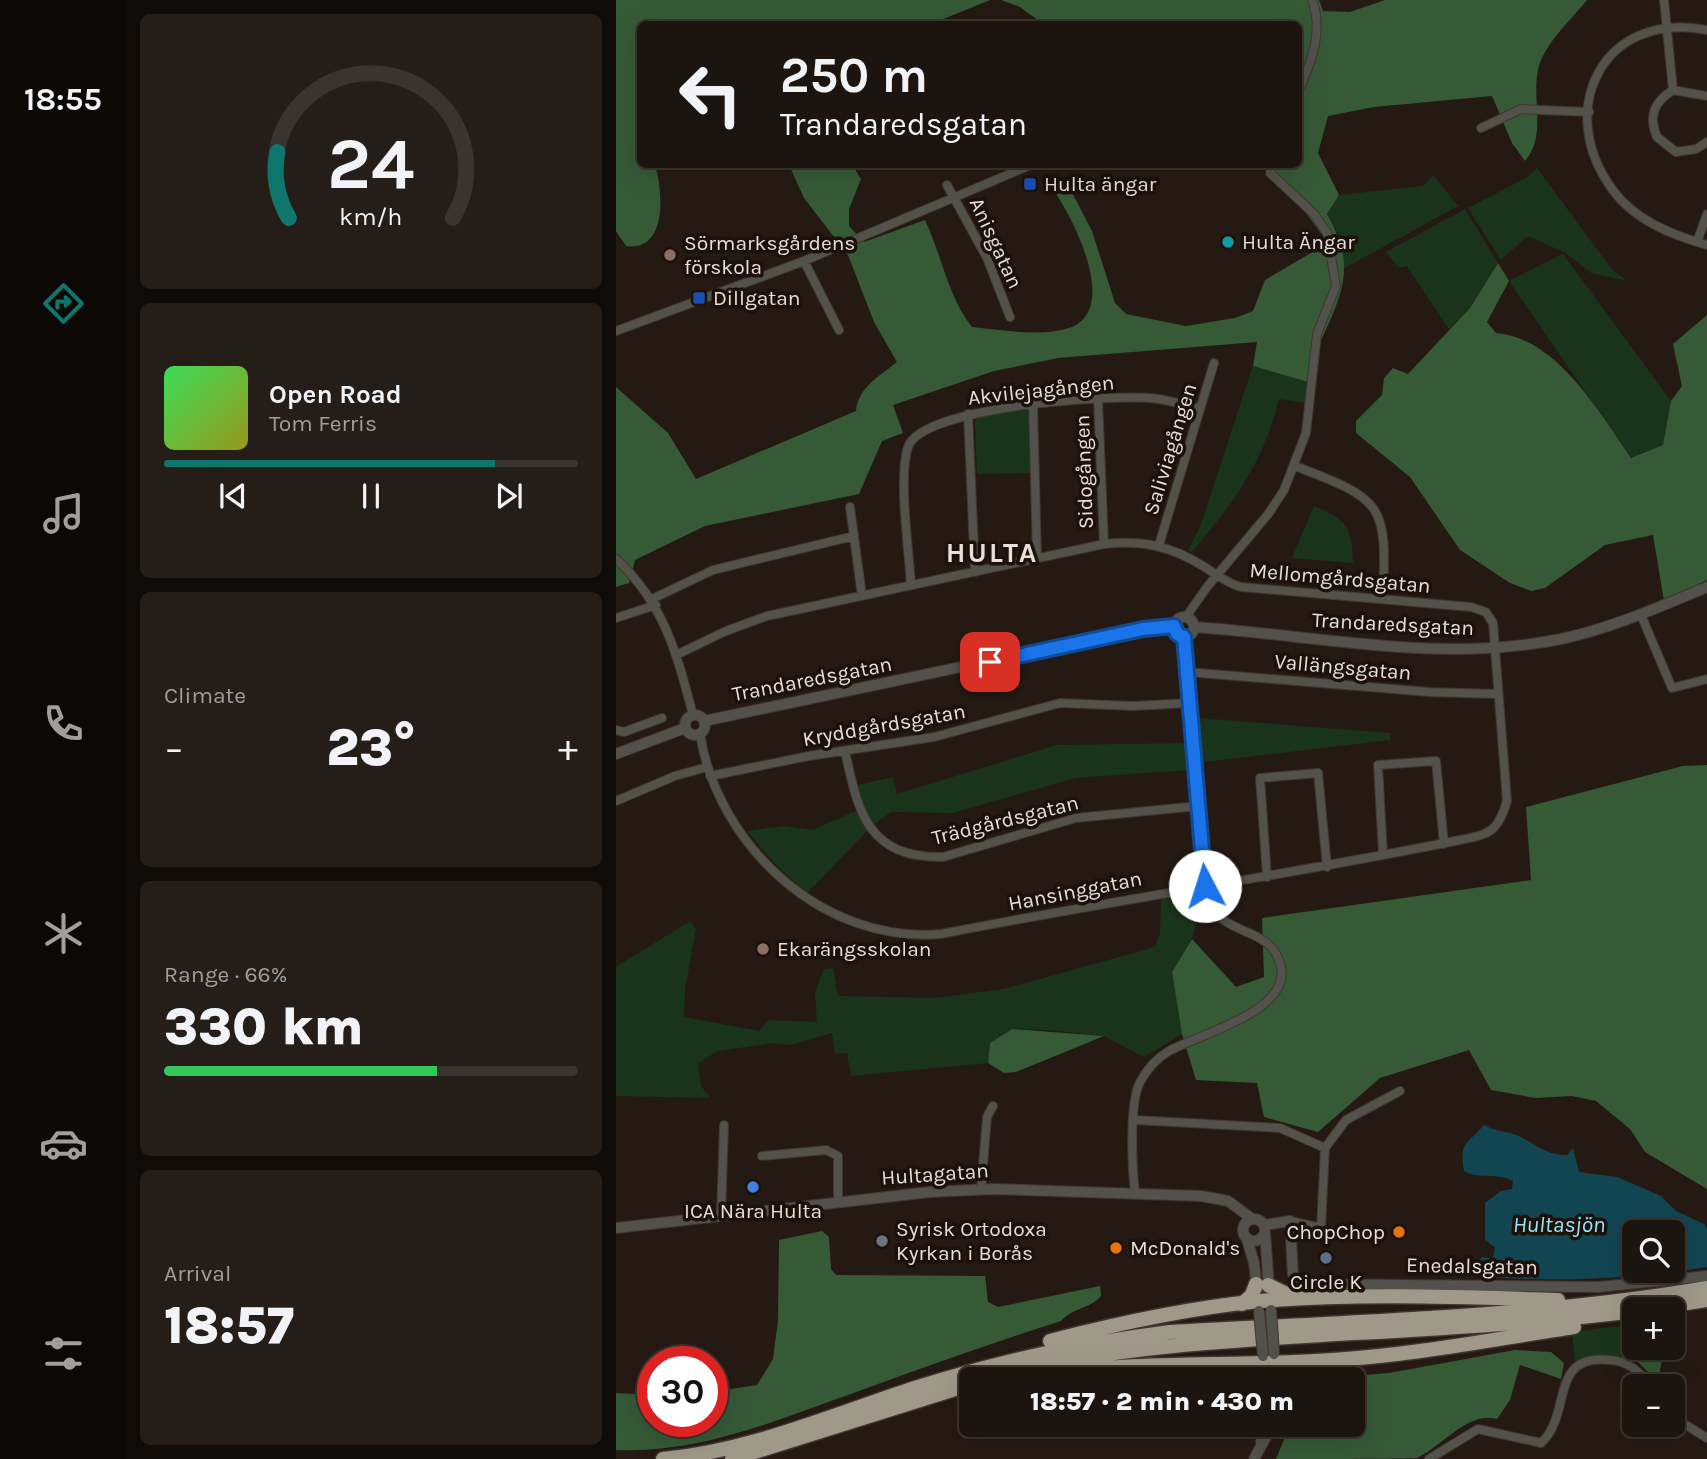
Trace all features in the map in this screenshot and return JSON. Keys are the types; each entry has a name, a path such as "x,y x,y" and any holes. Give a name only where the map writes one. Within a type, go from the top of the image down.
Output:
{"highway":[{"path":"1242,1304 1262,1284 1298,1299"},
{"path":"663,1459 738,1446 947,1378 1062,1348 1170,1332 1514,1311 1619,1302 1707,1288"},
{"path":"947,1378 992,1358 1079,1334 1157,1317 1242,1304 1265,1306 1298,1299 1450,1296 1619,1302"},
{"path":"1685,1304 1707,1300"},
{"path":"1038,1367 1089,1355 1171,1345 1622,1315"},
{"path":"1135,1367 1230,1364 1269,1359 1295,1362 1410,1353 1622,1316"},
{"path":"1290,1367 1295,1362"},
{"path":"1230,1364 1235,1367"},
{"path":"732,1459 959,1388"}],"street":[{"path":"1302,80 1316,39 1317,19 1312,0"},
{"path":"1664,0 1673,90"},
{"path":"1707,30 1667,27 1646,31 1626,40 1603,61 1591,90 1589,112 1593,150 1613,190 1649,222 1707,245"},
{"path":"1707,96 1673,90 1656,104 1652,126 1657,137 1676,152 1696,149 1707,142"},
{"path":"1481,128 1521,109 1589,112"},
{"path":"616,331 804,261 957,199 1024,168"},
{"path":"1186,617 1194,627 1191,634 1184,637 1177,634 1174,626 1178,619 1186,617 1269,513 1295,466 1308,422 1317,334 1336,286 1327,233 1314,214 1270,173 1271,168"},
{"name":"Anisgatan","path":"947,185 987,258 1010,317"},
{"path":"1697,242 1707,214"},
{"path":"804,261 839,330"},
{"name":"Saliviagången","path":"1159,545 1214,363"},
{"name":"Akvilejagången","path":"911,586 905,477 909,444 926,428 968,414 1033,404 1098,399 1157,399 1200,409"},
{"name":"Sidogången","path":"1098,399 1104,544"},
{"path":"1033,404 1037,558"},
{"path":"968,414 975,572"},
{"path":"1295,466 1362,494 1376,511 1385,547 1383,599"},
{"path":"850,507 862,596"},
{"path":"616,618 654,602 713,570 854,536"},
{"name":"Mellomgårdsgatan","path":"676,655 726,631 767,616 1104,544 1159,545 1184,554 1217,576 1241,587 1480,609 1493,623 1495,647"},
{"path":"616,559 654,602 676,655 693,715 704,721 705,728 700,734 691,735 685,728 686,720 693,715"},
{"name":"Trandaredsgatan","path":"1194,627 1443,650 1495,647 1564,638 1641,615 1707,587"},
{"path":"1641,615 1672,688 1706,682"},
{"name":"Trandaredsgatan","path":"704,721 1132,631 1174,626"},
{"path":"1135,1193 1137,1091 1160,1058 1265,1004 1279,987 1282,971 1277,954 1270,944 1254,933 1221,918 1213,908 1205,886 1184,637"},
{"name":"Hansinggatan","path":"700,734 708,771 743,839 771,869 818,905 852,922 885,933 913,936 941,934 1205,886 1327,867 1490,832 1503,814 1507,801 1495,647"},
{"name":"Vallängsgatan","path":"1187,671 1429,692 1497,694"},
{"name":"Kryddgårdsgatan","path":"616,801 675,776 934,737 1060,703 1133,706 1189,703"},
{"path":"616,730 624,732 662,718"},
{"path":"616,754 685,728"},
{"name":"Trädgårdsgatan","path":"845,751 856,799 872,832 905,854 923,858 943,857 1076,818 1198,806"},
{"path":"1384,855 1378,765 1436,761 1444,844"},
{"path":"1267,877 1260,778 1318,774 1327,867"},
{"path":"1247,1239 1258,1240 1264,1229 1290,1221 1321,1228 1325,1148 1346,1121 1400,1091"},
{"path":"981,1189 987,1117 993,1106"},
{"path":"1135,1120 1280,1128 1325,1148"},
{"path":"721,1216 724,1125"},
{"path":"762,1156 826,1150 836,1153 838,1201"},
{"name":"Hultagatan","path":"616,1228 838,1201 981,1189 1219,1198 1240,1207 1251,1218 1258,1219 1264,1229"},
{"path":"1251,1218 1242,1229 1262,1284"},
{"name":"Enedalsgatan","path":"1290,1221 1293,1275 1302,1284 1599,1287 1707,1276"},
{"path":"1264,1229 1262,1284 1269,1359 1267,1367"},
{"path":"1269,1359 1273,1367"},
{"path":"1429,1459 1478,1429 1491,1430 1531,1444 1541,1443 1558,1418 1566,1378 1579,1364 1598,1359 1617,1361 1633,1367 1639,1374"},
{"path":"1685,1424 1707,1438"},
{"path":"1256,1456 1261,1437"},
{"path":"1256,1456 1266,1437"}],"green space":[{"path":"616,0 990,0 938,21 637,21 637,168 656,168 660,189 659,217 656,230 640,245 626,246 616,231"},
{"path":"1001,0 1319,0 1323,11 1350,12 1385,0 1587,0 1542,57 1536,91 1536,139 1525,161 1512,143 1492,96 1374,107 1328,116 1318,153 1339,195 1327,214 1341,247 1344,275 1337,304 1318,347 1308,382 1253,366 1257,342 1058,358 994,371 893,405 903,433 882,441 859,494 705,526 635,560 629,583 616,587 616,387 668,433 696,479 856,411 865,389 897,362 874,322 848,255 804,198 790,168 854,168 861,179 849,209 849,226 864,242 925,220 957,303 972,327 1046,332 1069,328 1084,318 1091,304 1092,285 1088,264 1073,224 1056,194 1060,186 1067,183 1092,231 1115,303 1126,314 1186,326 1235,318 1253,311 1265,280 1328,243 1297,201 1264,168 1302,168 1302,21 1039,21 1020,7"},
{"path":"1537,168 1611,268 1627,281 1591,273 1566,253 1528,236 1501,260 1468,208 1526,178"},
{"path":"1433,175 1458,206 1343,269 1341,239 1327,214 1339,195 1423,186"},
{"path":"1465,209 1498,263 1470,308 1449,329 1407,266 1399,268 1386,252"},
{"path":"1563,254 1671,401 1663,445 1631,458 1509,281"},
{"path":"1498,263 1509,281 1487,322 1496,333 1518,338 1557,362 1590,400 1631,458 1663,445 1671,401 1682,386 1673,344 1707,315 1707,580 1664,601 1653,535 1605,545 1545,588 1531,591 1510,583 1460,550 1410,477 1356,433 1356,421 1382,395 1384,378 1393,368 1408,374 1470,308"},
{"path":"1253,366 1308,382 1306,403 1279,399 1264,444 1245,481 1192,552 1188,550 1200,527"},
{"path":"1031,409 1032,473 977,474 975,421 979,416"},
{"path":"1314,506 1334,515 1346,526 1351,541 1353,563 1292,558"},
{"path":"1198,718 1390,733 1390,740 1205,762 1189,770 1075,778 953,813 891,812 873,825 807,893 775,864 747,831 784,826 812,830 863,808 858,785 893,777 897,794 1057,745 1199,743"},
{"path":"1707,765 1707,1189 1645,1152 1630,1129 1596,1101 1572,1096 1535,1098 1491,1090 1469,1050 1380,1078 1318,1132 1264,1117 1257,1083 1196,1080 1182,1034 1172,972 1192,939 1236,987 1264,977 1262,918 1531,880 1526,807 1683,766"},
{"path":"1197,895 1199,906 1196,926 1172,972 1182,1034 1144,1057 1104,1036 1012,1029 990,1043 988,1063 851,1076 847,1053 835,1054 832,1033 790,1045 774,1043 717,1051 698,1064 701,1086 710,1098 616,1096 616,967 690,921 696,929 685,989 684,1017 759,1031 769,1020 817,1022 815,992 824,969 833,968 838,996 935,998 1004,989 1155,947 1160,933 1161,899"},
{"path":"1012,1029 1104,1036 1016,1072 1004,1073 988,1063 990,1043"},
{"path":"822,1231 829,1237 831,1269 836,1275 985,1276 988,1302 998,1307 1100,1286 1101,1296 1061,1321 728,1436 728,1390 757,1385 773,1359 778,1320 779,1240"},
{"path":"1622,1326 1622,1357 1605,1355 1575,1361 1572,1332"},
{"path":"1515,1350 1551,1352 1564,1363 1561,1379 1520,1365 1510,1400 1497,1419 1486,1418 1466,1424 1417,1458 1276,1459 1285,1437 1365,1437 1365,1375"},
{"path":"1636,1360 1662,1360 1659,1374 1650,1374"},
{"path":"616,1393 637,1394 637,1437 722,1437 676,1447 616,1450"}],"water":[{"name":"Hultasjön","path":"1484,1125 1516,1135 1560,1155 1567,1155 1573,1148 1579,1172 1617,1177 1661,1196 1676,1211 1704,1224 1707,1229 1707,1267 1685,1270 1685,1220 1622,1220 1622,1276 1541,1279 1485,1277 1474,1266 1482,1257 1493,1259 1495,1247 1485,1240 1485,1203 1501,1191 1512,1189 1513,1181 1464,1171 1463,1154 1469,1140"}],"place":[{"name":"Hulta ängar","path":"1030,184"},
{"name":"Hulta Ängar","path":"1228,242"},
{"name":"Sörmarksgårdens förskola","path":"670,255"},
{"name":"Dillgatan","path":"699,298"},
{"name":"Ekarängsskolan","path":"763,949"},
{"name":"ICA Nära Hulta","path":"753,1187"},
{"name":"ChopChop","path":"1399,1232"},
{"name":"Syrisk Ortodoxa Kyrkan i Borås","path":"882,1241"},
{"name":"McDonald's","path":"1116,1248"},
{"name":"Circle K","path":"1326,1258"}],"district":[{"name":"HULTA","path":"992,552"}],"route":[{"path":"990,662 1143,629 1174,626 1177,634 1184,637 1205,886"}]}
